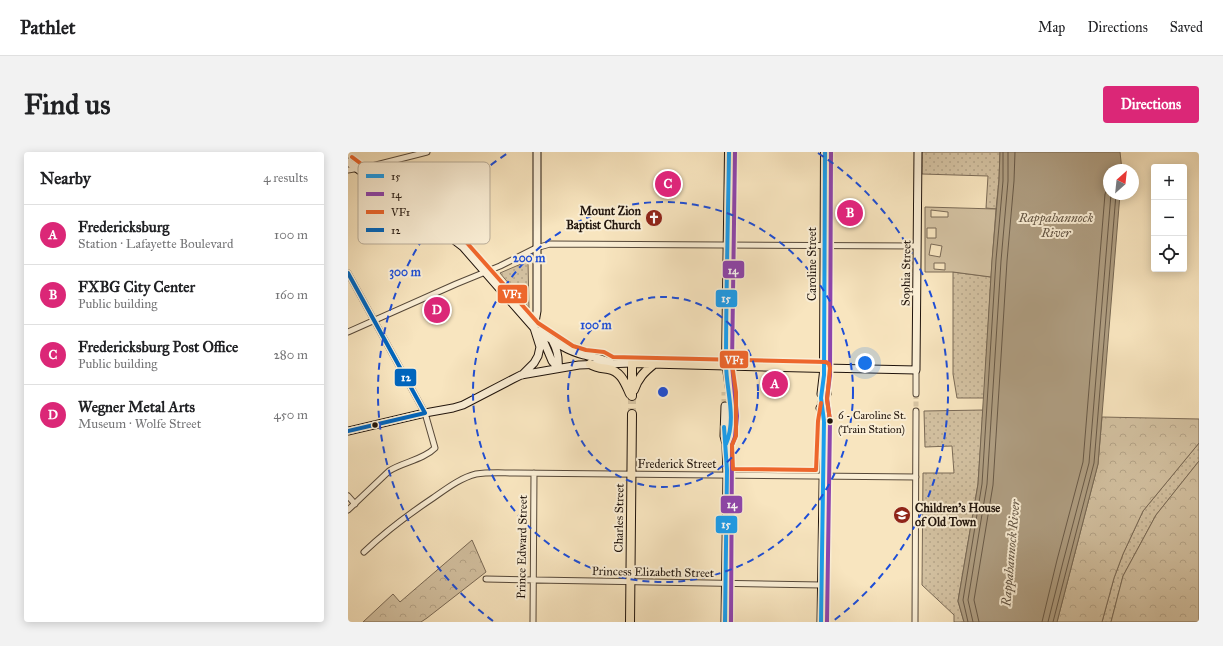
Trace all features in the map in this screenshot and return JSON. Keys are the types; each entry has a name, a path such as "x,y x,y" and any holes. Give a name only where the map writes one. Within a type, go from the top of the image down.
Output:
{"main road":[{"path":"727,369 729,152"},
{"name":"Caroline Street","path":"824,372 825,152"},
{"path":"632,396 632,363 727,369 824,372"},
{"path":"590,364 596,368 612,370 618,374 624,380 632,396"},
{"path":"632,396 642,374 654,364"},
{"name":"Charles Street","path":"630,622 632,414"}],"street":[{"path":"389,162 427,152"},
{"path":"521,376 538,356 540,347 534,328 537,311 537,152"},
{"name":"Sophia Street","path":"916,394 918,152"},
{"path":"348,162 357,168"},
{"path":"348,170 357,168"},
{"path":"459,244 476,260 534,328 544,342 552,361 558,368"},
{"path":"348,332 500,266 536,248 550,244 917,246"},
{"path":"348,273 425,413 435,448 429,453 397,466 389,471 348,510"},
{"path":"534,328 571,351 585,356 602,358 612,363"},
{"path":"552,340 558,352 558,368"},
{"path":"348,431 463,405 521,376 558,368 590,364 632,363"},
{"path":"727,369 728,392"},
{"path":"824,372 916,370"},
{"name":"Caroline Street","path":"824,372 824,394"},
{"path":"725,622 726,444 730,436 727,406"},
{"path":"821,622 824,408"},
{"path":"915,622 916,411"},
{"name":"Frederick Street","path":"364,552 405,517 458,481 476,474 534,473 916,476"},
{"name":"Prince Edward Street","path":"533,622 534,473"},
{"path":"348,496 355,504"},
{"name":"Princess Elizabeth Street","path":"486,579 725,582 821,585"}],"green space":[{"path":"922,152 1000,152 996,209 986,208 988,176 922,174"},
{"path":"925,207 996,209 991,277 953,272 925,272","holes":["931,210 948,212 948,217 931,217","927,228 936,228 936,238 927,238","931,244 942,246 940,257 929,255","934,263 945,263 945,270 934,269"]},
{"path":"528,261 529,308 500,273"},
{"path":"953,272 991,277 984,398 957,398 953,374"},
{"path":"983,410 978,484 958,601 964,622 954,622 954,615 922,585 923,473 954,473 952,446 925,447 924,411"},
{"path":"1102,417 1199,419 1199,443 1143,511 1123,554 1114,578 1102,622 1057,622 1098,464"},
{"path":"1199,443 1199,461 1156,515 1123,576 1111,622 1102,622 1114,578 1123,554 1143,511"},
{"path":"1199,461 1199,622 1111,622 1123,576 1156,515"},
{"path":"472,540 486,572 427,618 421,622 363,622 393,594 400,602"}],"water":[{"name":"Rappahannock River","path":"1000,152 1120,152 1121,164 1103,164 1103,200 1120,200 1098,464 1057,622 964,622 958,601 978,484 992,260"}],"tunnel":[{"path":"725,392 725,406"},
{"path":"730,392 730,406"},
{"path":"820,408 821,394"},
{"path":"827,394 827,409"},
{"path":"916,394 916,411"},
{"path":"632,396 632,414"}],"transit line":[{"name":"15","path":"726,444 731,424 726,373 729,152"},
{"name":"14","path":"731,622 732,445 735,437 737,416 732,365 735,152"},
{"name":"15","path":"821,622 824,421 821,398 824,375 825,152"},
{"name":"14","path":"827,622 830,421 827,398 830,375 831,152"},
{"name":"VF1","path":"352,157 359,162"},
{"name":"VF1","path":"468,244 538,323 573,346 586,350 604,352 613,357 826,362 829,364 830,368 827,400 830,420"},
{"name":"12","path":"348,273 425,413 348,431"},
{"name":"VF1","path":"732,364 736,392 736,436 732,445 733,469 816,470 818,421 821,403"},
{"name":"15","path":"724,427 727,470 725,622"}],"place":[{"name":"Fredericksburg Post Office","path":"668,184"},
{"name":"FXBG City Center","path":"850,213"},
{"name":"Mount Zion Baptist Church","path":"654,218"},
{"name":"Wegner Metal Arts","path":"437,310"},
{"name":"Fredericksburg","path":"775,384"},
{"name":"6 - Caroline St. (Train Station)","path":"830,421"},
{"name":"Children's House of Old Town","path":"902,515"}]}
